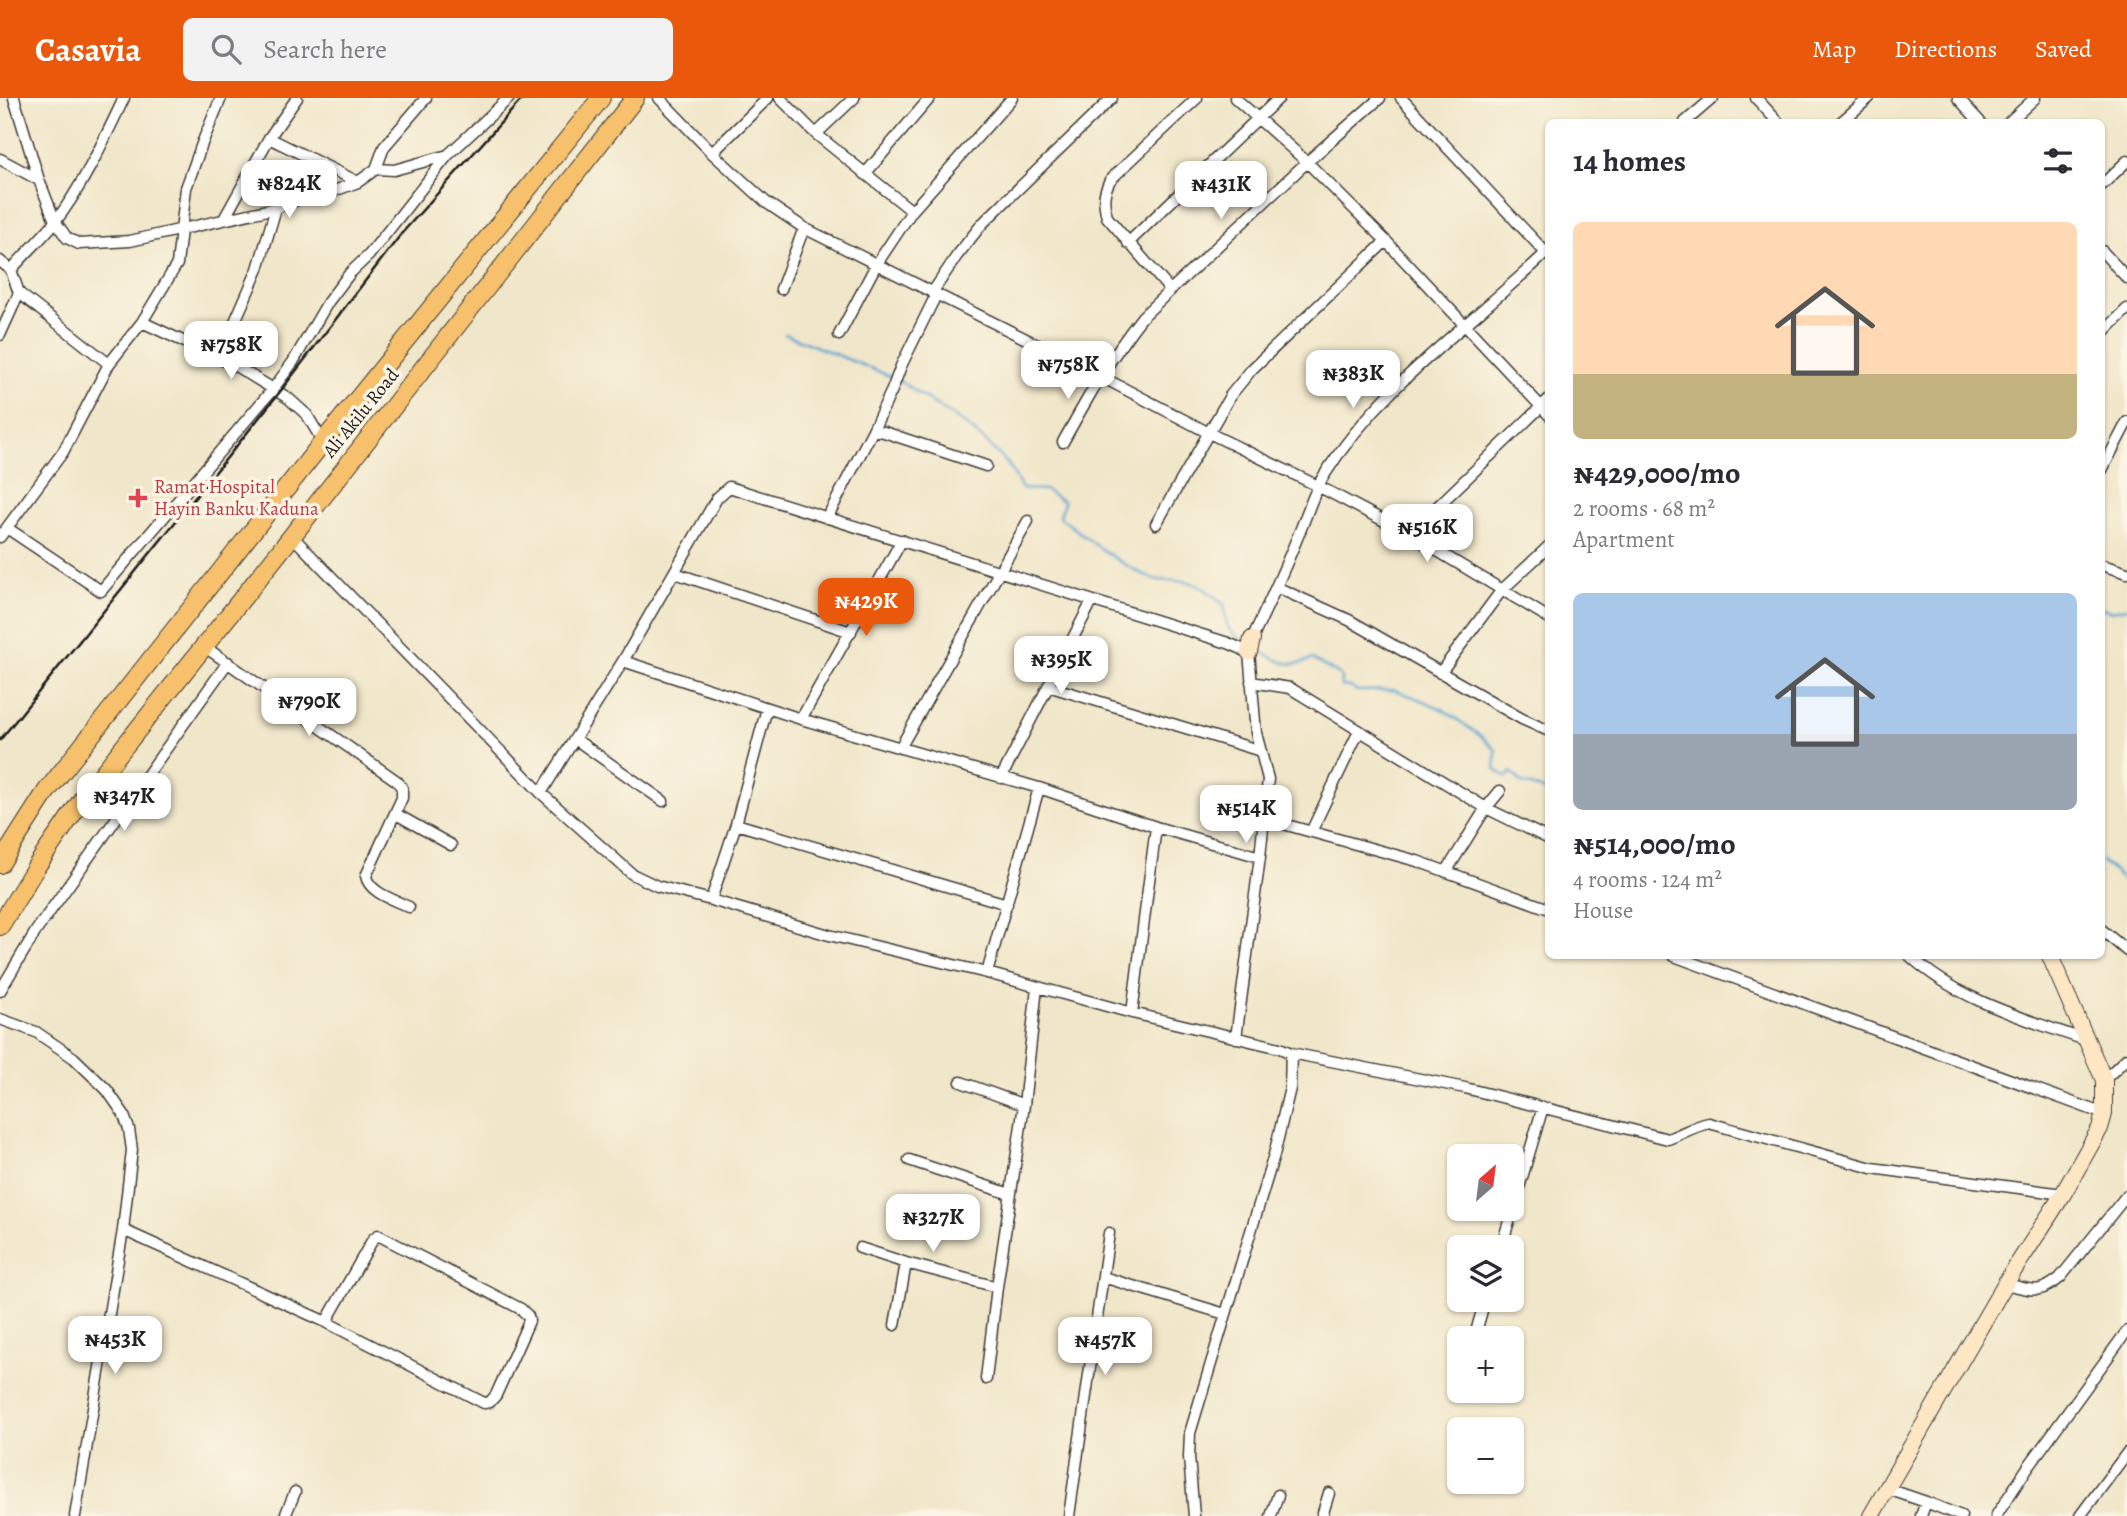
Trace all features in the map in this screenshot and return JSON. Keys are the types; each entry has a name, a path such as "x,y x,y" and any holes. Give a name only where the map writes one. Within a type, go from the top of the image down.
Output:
{"main road":[{"name":"Ali Akilu Road","path":"0,864 46,792 432,305 601,98"},
{"name":"Ali Akilu Road","path":"0,926 36,867 85,797 635,98"},
{"path":"432,305 457,326"}],"street":[{"path":"14,98 39,180 55,221 67,238 79,244 130,241 180,230 276,208 309,195 334,191 358,182 376,169 384,147 426,98"},
{"path":"10,270 55,221 70,200 124,98"},
{"path":"221,98 186,188 177,264 142,322 108,364 63,452 4,533 100,591 273,389 293,362 328,302 350,273 369,254 448,155 509,98"},
{"path":"224,219 269,138 297,98"},
{"path":"659,98 712,153 767,203 804,228 1318,486 1409,534 1545,616"},
{"path":"712,153 768,98"},
{"path":"780,98 816,134 912,211"},
{"path":"816,134 854,98"},
{"path":"865,174 930,98"},
{"path":"839,335 876,265 912,211 1012,98"},
{"path":"827,518 873,430 934,294 956,257 982,224 1112,98"},
{"path":"1170,290 1107,217 1103,202 1104,192 1110,180 1197,98"},
{"path":"1235,98 1307,162 1545,406"},
{"path":"1128,243 1279,98"},
{"path":"1063,442 1101,376 1136,325 1307,162 1380,98"},
{"path":"1401,98 1545,250"},
{"path":"1688,119 1713,98"},
{"path":"1756,98 1775,119"},
{"path":"1844,119 1869,98"},
{"path":"1958,98 1977,119"},
{"path":"2012,119 2035,98"},
{"path":"269,138 358,182"},
{"path":"376,169 394,170 448,155"},
{"path":"0,159 39,180"},
{"path":"2105,182 2127,161"},
{"path":"219,358 258,269 276,208"},
{"path":"781,289 804,228"},
{"path":"1156,524 1230,397 1252,369 1386,241"},
{"path":"1236,1038 1268,779 1255,724 1250,649 1318,486 1373,410 1464,324 1545,254"},
{"path":"2105,254 2127,278"},
{"path":"0,261 10,270 19,292 108,364"},
{"path":"0,335 19,292"},
{"path":"2105,331 2127,309"},
{"path":"142,322 234,365 273,389 307,415 323,442"},
{"path":"1409,534 1545,408"},
{"path":"2105,464 2127,422"},
{"path":"873,430 986,466"},
{"path":"541,793 623,661 717,498 729,487 1242,649 1250,649"},
{"path":"900,748 1028,521"},
{"path":"292,536 541,793 632,874 657,886 830,935 987,973 1291,1053 1465,1088 1668,1139 1709,1123 1872,1168 2063,1194"},
{"path":"802,719 902,540"},
{"path":"1440,673 1501,591 1545,550"},
{"path":"2105,566 2125,569"},
{"path":"675,573 851,632"},
{"path":"1276,587 1349,620 1522,719 1545,729"},
{"path":"1001,778 1092,601"},
{"path":"205,647 397,780 402,788 402,798 366,876 367,883 373,889 409,907"},
{"path":"623,661 802,719 1039,788 1156,827 1260,857"},
{"path":"0,991 43,921 228,662"},
{"path":"1251,681 1290,688 1486,808 1545,837"},
{"path":"1048,686 1261,751"},
{"path":"711,900 736,824 767,708"},
{"path":"1311,832 1359,731"},
{"path":"575,739 663,801"},
{"path":"987,973 1039,788"},
{"path":"1446,872 1486,808 1500,791"},
{"path":"396,814 451,845"},
{"path":"1265,819 1418,861 1545,908"},
{"path":"736,824 1007,904"},
{"path":"1132,1013 1156,827"},
{"path":"2105,932 2126,949"},
{"path":"1682,959 2104,1114"},
{"path":"1913,959 1970,998 2088,1041"},
{"path":"1871,1516 2005,1284 2063,1194 2100,1128 2104,1114 2104,1080 2051,959"},
{"path":"986,1379 1024,1105 1037,987"},
{"path":"0,1019 36,1032 65,1051 107,1090 123,1113 129,1129 132,1150 123,1230 75,1516"},
{"path":"1194,1516 1189,1457 1190,1433 1274,1155 1290,1088 1291,1053"},
{"path":"2104,1080 2127,1058"},
{"path":"961,1082 1024,1105"},
{"path":"1505,1235 1543,1107"},
{"path":"909,1160 1010,1194"},
{"path":"2005,1284 2037,1291 2048,1288 2060,1278 2127,1195"},
{"path":"123,1230 326,1322 484,1403 496,1395 529,1321 521,1309 378,1235 326,1322"},
{"path":"1069,1516 1109,1233"},
{"path":"860,1248 997,1287"},
{"path":"895,1325 906,1263"},
{"path":"1103,1277 1226,1314"},
{"path":"1996,1516 2028,1467 2127,1331"},
{"path":"2080,1516 2127,1453"},
{"path":"1885,1488 1961,1516"},
{"path":"285,1516 295,1492"},
{"path":"1322,1516 1329,1493"},
{"path":"1271,1516 1278,1495"},
{"path":"1921,1516 1926,1502"}],"waterway":[{"path":"785,334 892,377"},
{"path":"898,380 962,422 984,440 1008,464 1022,489 1045,490 1064,502 1060,517 1090,541 1134,570 1152,578 1188,582 1212,595 1225,606 1230,631 1244,641"},
{"path":"2105,609 2111,611 2127,608"},
{"path":"1256,648 1289,664 1312,659 1341,676 1341,686 1357,691 1395,690 1444,710 1496,750 1495,769 1507,777 1511,772 1522,783 1545,791"},
{"path":"2105,864 2122,879 2127,878"}],"railway":[{"path":"0,740 279,393 402,233 523,98"}],"place":[{"name":"Ramat Hospital Hayin Banku Kaduna","path":"138,498"}]}
